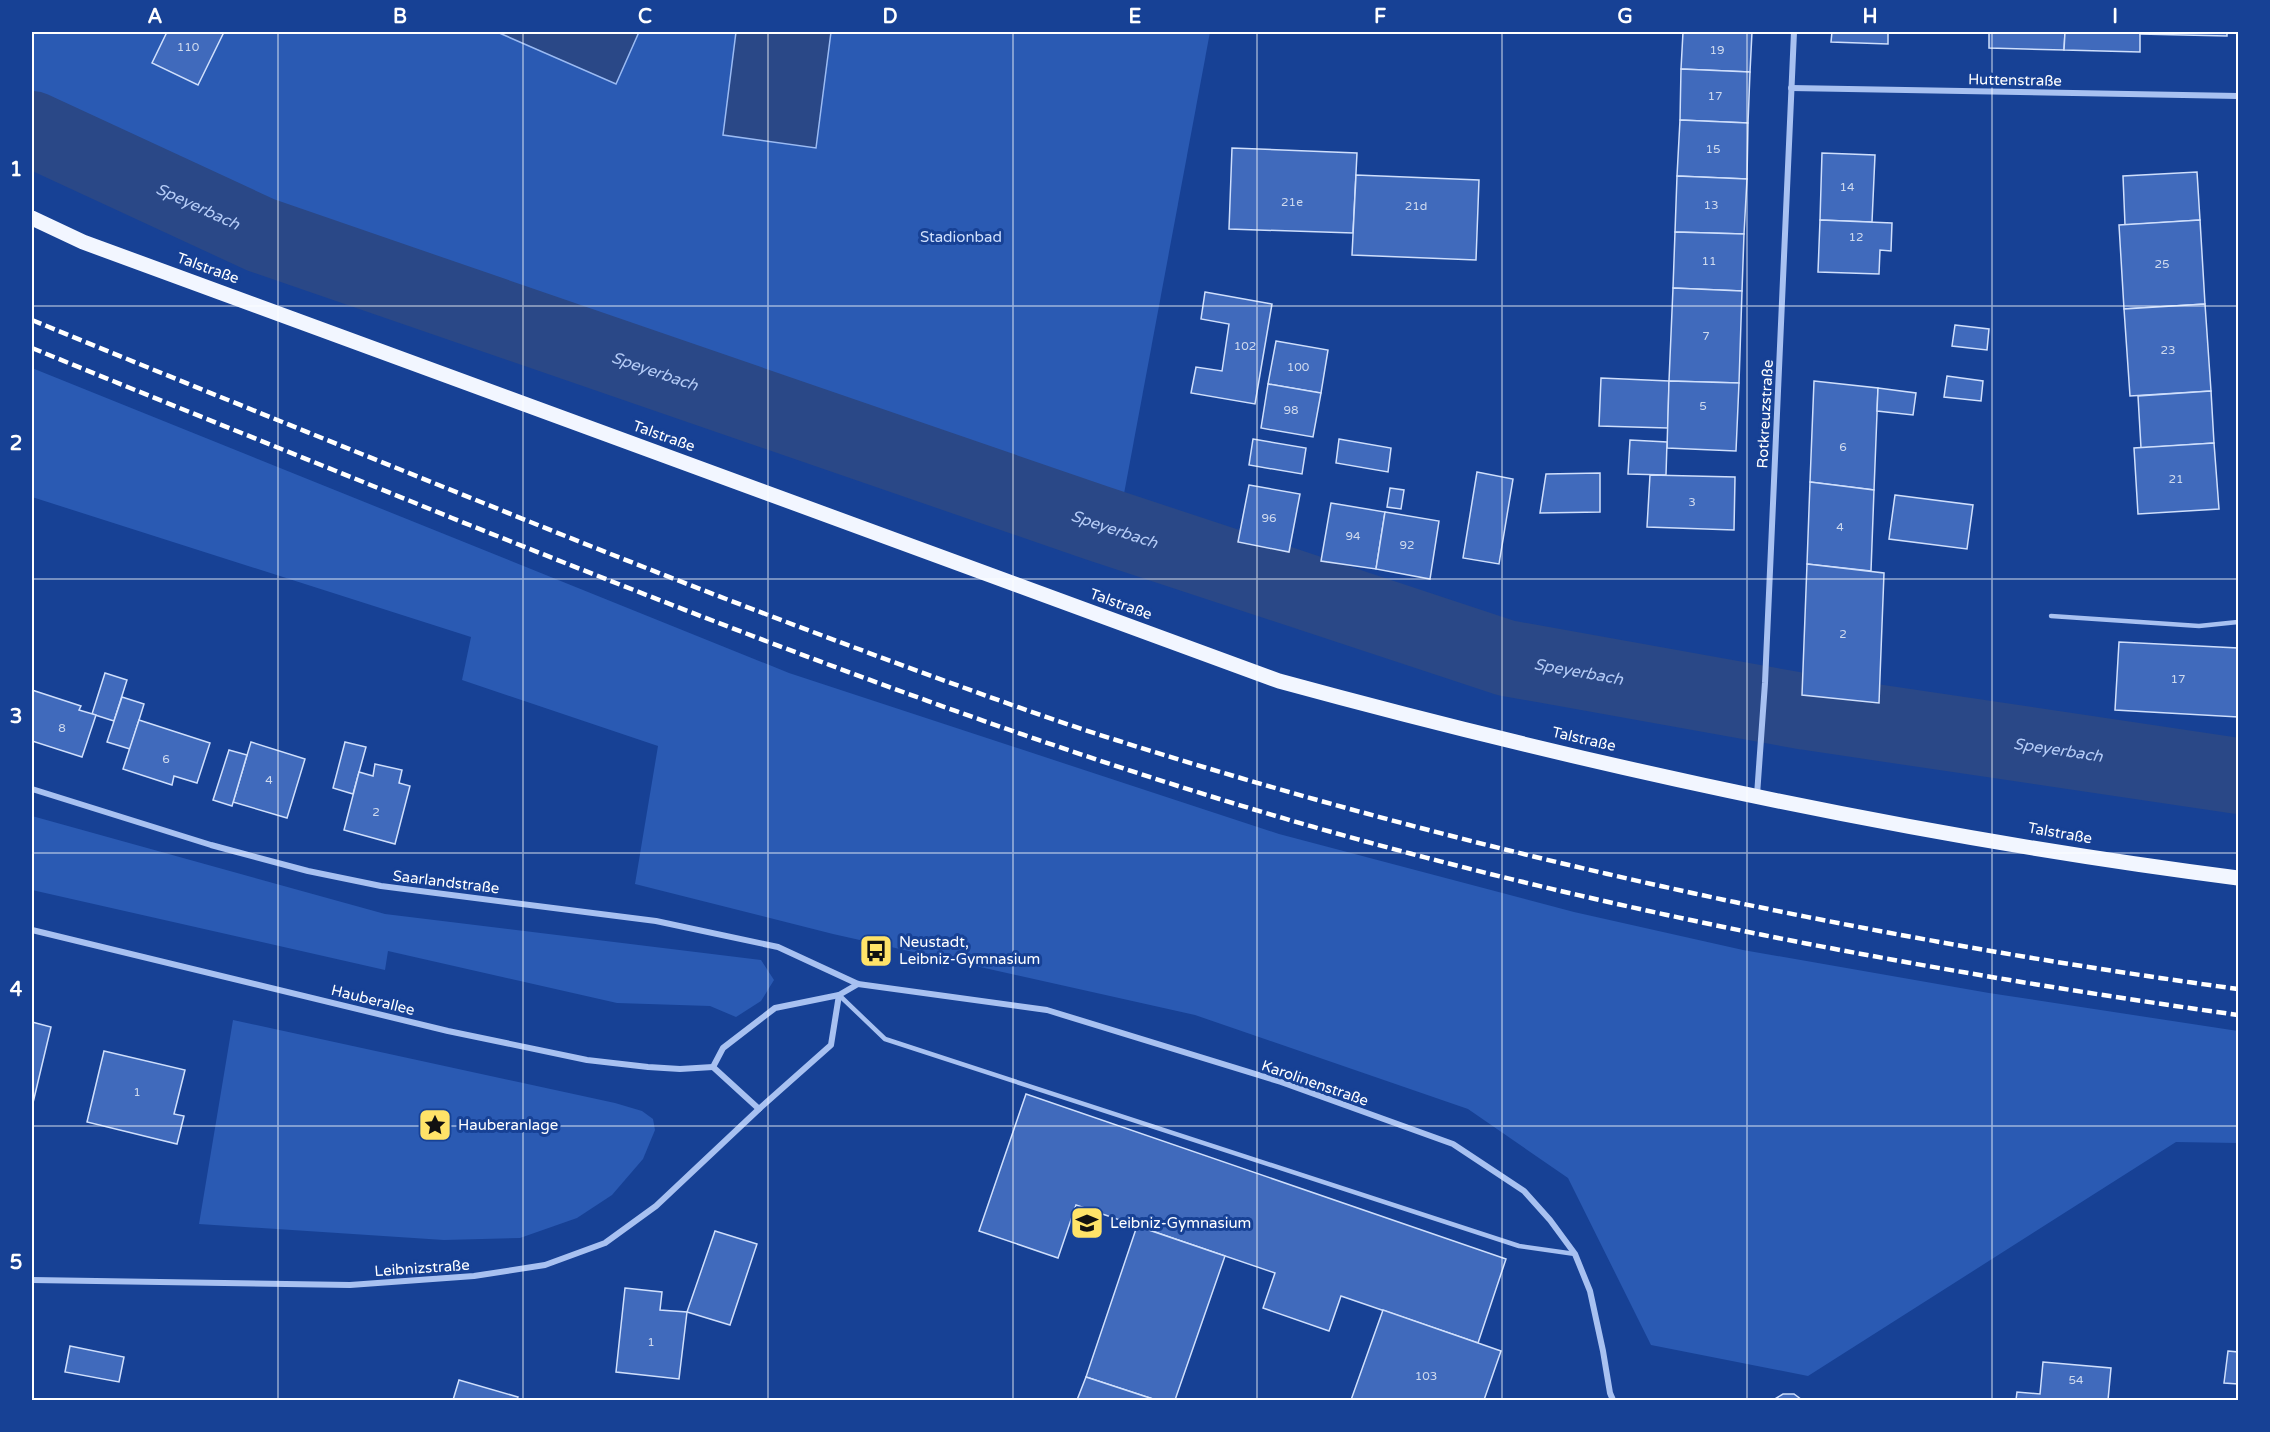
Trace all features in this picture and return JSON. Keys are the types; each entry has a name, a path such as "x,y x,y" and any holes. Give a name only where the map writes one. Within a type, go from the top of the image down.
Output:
{"main road":[{"name":"Talstraße","path":"32,218 83,242 1279,681 1426,721 1756,797 2138,865 2238,878"}],"street":[{"name":"Rotkreuzstraße","path":"1756,797 1765,683 1794,32"},
{"name":"Huttenstraße","path":"1791,88 2238,96"},
{"name":"Saarlandstraße","path":"32,789 211,845 350,880 381,886 657,921 777,947 858,984"},
{"name":"Hauberallee","path":"32,930 437,1028 575,1057 648,1067 680,1069 713,1067"},
{"path":"759,1109 713,1067 723,1048 775,1008 839,995 858,984"},
{"name":"Karolinenstraße","path":"858,984 1047,1010 1281,1082 1453,1144 1524,1191 1550,1220 1575,1254 1590,1291 1613,1401"},
{"name":"Leibnizstraße","path":"32,1280 350,1285 474,1276 545,1265 605,1243 656,1206 831,1045 839,995"}],"lane":[{"path":"2051,616 2199,626 2238,622"},
{"path":"839,995 885,1039 1519,1246 1575,1254"},
{"path":"1608,1401 1610,1393"}],"green space":[{"name":"Stadionbad","path":"32,32 1210,32 1121,510 221,200 32,112"},
{"path":"32,368 789,673 1279,834 1574,912 1743,950 1989,993 2238,1031 2238,1143 2176,1142 1808,1376 1651,1345 1568,1178 1468,1109 1195,1015 833,934 635,884 658,746 462,680 471,637 32,497"},
{"path":"32,816 385,914 761,960 774,980 761,1001 736,1017 710,1006 617,1003 388,951 385,970 32,890"},
{"name":"Hauberanlage","path":"233,1020 615,1103 642,1111 653,1119 655,1130 643,1159 612,1195 577,1218 520,1238 444,1240 199,1224"}],"shaded area":[{"path":"497,32 639,32 616,84"},
{"path":"736,32 831,32 816,148 723,135"}],"building":[{"path":"167,32 224,32 198,85 152,63"},
{"path":"1683,32 1752,32 1750,72 1681,69"},
{"path":"1832,32 1888,32 1888,44 1831,42"},
{"path":"1989,32 2065,32 2064,50 1989,48"},
{"path":"2065,32 2140,32 2140,52 2064,50"},
{"path":"2140,32 2227,32 2227,36 2140,34"},
{"path":"1681,69 1750,72 1748,123 1680,120"},
{"path":"1680,120 1748,123 1747,179 1677,176"},
{"path":"1232,148 1357,153 1353,233 1229,229"},
{"path":"1822,153 1875,155 1872,222 1820,220"},
{"path":"2197,172 2200,220 2125,225 2123,176"},
{"path":"1356,175 1479,180 1476,260 1352,255"},
{"path":"1677,176 1747,179 1744,234 1675,232"},
{"path":"1820,220 1892,223 1891,251 1880,250 1879,274 1818,272"},
{"path":"2200,220 2205,304 2124,309 2119,225"},
{"path":"1675,232 1744,234 1742,291 1673,288"},
{"path":"1673,288 1742,291 1739,383 1669,381"},
{"path":"1205,292 1272,304 1255,404 1191,393 1196,367 1222,371 1229,324 1201,319"},
{"path":"2205,304 2211,391 2130,396 2124,309"},
{"path":"1955,325 1989,329 1987,350 1952,346"},
{"path":"1276,341 1328,350 1321,393 1268,384"},
{"path":"1947,376 1983,381 1981,401 1944,397"},
{"path":"1601,378 1669,381 1668,428 1599,426"},
{"path":"1669,381 1739,383 1736,451 1667,448"},
{"path":"1814,381 1878,388 1874,490 1810,482"},
{"path":"1268,384 1321,393 1313,437 1261,428"},
{"path":"1878,388 1916,393 1913,415 1877,411"},
{"path":"2211,391 2214,443 2141,448 2138,396"},
{"path":"1253,439 1306,448 1302,474 1249,465"},
{"path":"1339,439 1391,448 1388,472 1336,463"},
{"path":"1630,440 1667,442 1666,475 1628,474"},
{"path":"2214,443 2219,509 2138,514 2134,448"},
{"path":"1477,472 1513,479 1499,564 1463,558"},
{"path":"1600,473 1600,512 1540,513 1546,474"},
{"path":"1650,475 1735,477 1734,530 1647,527"},
{"path":"1810,482 1874,490 1871,571 1807,564"},
{"path":"1249,485 1300,494 1289,552 1238,542"},
{"path":"1390,488 1404,490 1401,509 1387,507"},
{"path":"1895,495 1973,505 1967,549 1889,539"},
{"path":"1331,503 1385,512 1376,569 1321,561"},
{"path":"1385,512 1439,521 1430,579 1376,569"},
{"path":"1807,564 1884,573 1879,703 1802,695"},
{"path":"2119,642 2238,648 2238,717 2115,710"},
{"path":"105,673 127,680 114,721 92,714"},
{"path":"32,690 81,706 79,710 96,715 82,757 32,741"},
{"path":"122,697 144,704 130,749 107,742"},
{"path":"139,720 210,743 197,783 174,776 172,785 123,769"},
{"path":"251,742 305,759 287,818 233,802"},
{"path":"345,742 366,747 353,794 333,788"},
{"path":"229,750 247,755 232,806 213,800"},
{"path":"375,764 402,770 399,783 410,786 395,844 344,830 359,772 373,776"},
{"path":"32,1022 51,1027 32,1107"},
{"path":"104,1051 185,1070 174,1114 184,1116 177,1144 87,1122"},
{"path":"1026,1094 1506,1259 1478,1343 1341,1296 1329,1331 1263,1308 1275,1273 1076,1205 1058,1258 979,1231"},
{"path":"1137,1226 1225,1256 1175,1400 1156,1400 1086,1377"},
{"path":"715,1231 757,1244 730,1325 687,1312"},
{"path":"625,1288 662,1292 660,1310 687,1312 679,1379 616,1372"},
{"path":"1383,1310 1501,1351 1484,1400 1351,1400"},
{"path":"70,1346 124,1357 119,1382 65,1372"},
{"path":"2228,1351 2238,1352 2238,1384 2224,1383"},
{"path":"2043,1362 2111,1368 2108,1400 2016,1400 2017,1392 2040,1394"},
{"path":"1086,1377 1156,1400 1077,1400"},
{"path":"459,1380 518,1397 517,1400 453,1400"},
{"path":"1783,1394 1794,1394 1802,1400 1773,1400"}],"waterway":[{"name":"Speyerbach","path":"32,129 261,235 1097,523 1506,658 1807,712 2238,776"}],"railway":[{"path":"32,320 576,540 771,616 1041,715 1254,782 1393,821 1532,856 1812,918 2095,968 2238,989"},
{"path":"32,348 452,518 848,672 1047,743 1249,808 1493,875 1740,930 1988,976 2238,1015"}],"place":[{"name":"Neustadt, Leibniz-Gymnasium","path":"876,951"},
{"name":"Hauberanlage","path":"435,1125"},
{"name":"Leibniz-Gymnasium","path":"1087,1223"}]}
